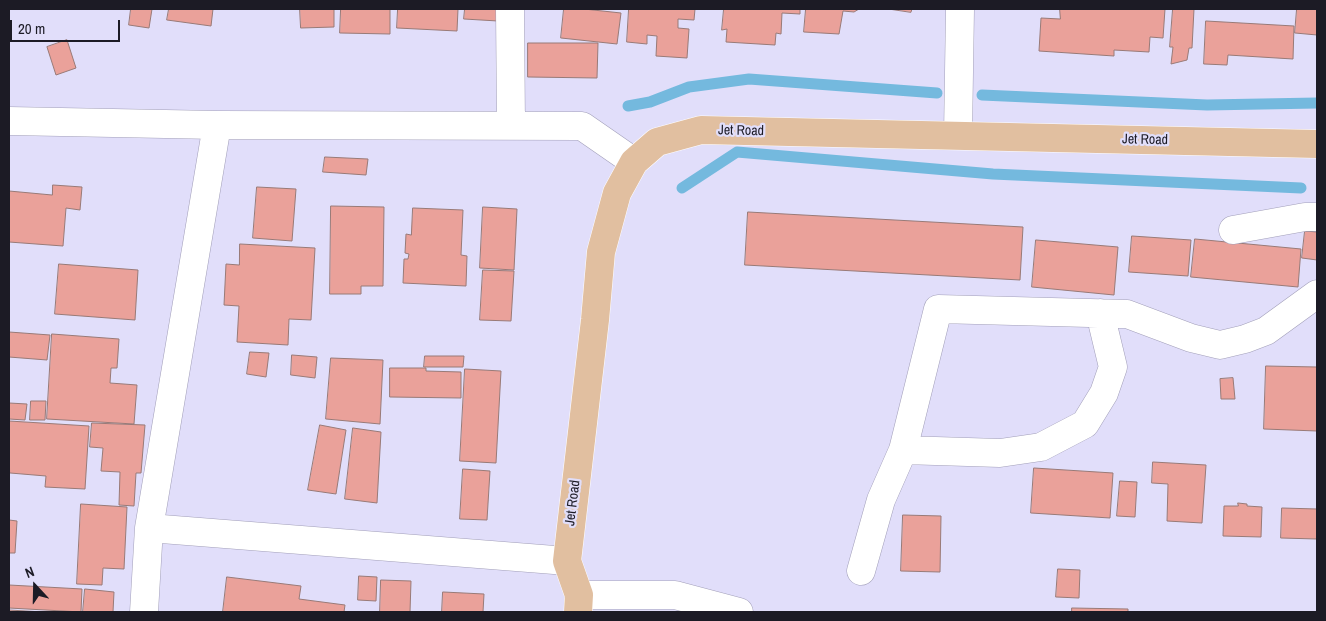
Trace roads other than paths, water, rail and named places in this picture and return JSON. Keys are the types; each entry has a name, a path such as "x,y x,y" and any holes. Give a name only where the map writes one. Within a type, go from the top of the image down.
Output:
{"main road":[{"name":"Jet Road","path":"578,603 567,561 601,252 617,193 634,162 657,142 701,130 1317,144"}],"street":[{"path":"510,9 511,126"},
{"path":"958,135 960,9"},
{"path":"9,121 216,125 582,126 634,162"},
{"path":"144,612 149,528 216,125"},
{"path":"1233,230 1305,217 1317,217"},
{"path":"862,571 882,500 903,450 938,309 1127,314 1191,338 1220,345 1245,339 1266,331 1317,294"},
{"path":"903,450 1000,453 1041,446 1085,424 1104,393 1112,367 1100,314"},
{"path":"149,528 567,561"},
{"path":"578,603 675,595 739,612"}],"waterway":[{"path":"628,106 650,102 689,87 749,79 937,93"},
{"path":"982,95 1207,105 1317,103"},
{"path":"682,188 737,152 993,174 1301,188"}]}
